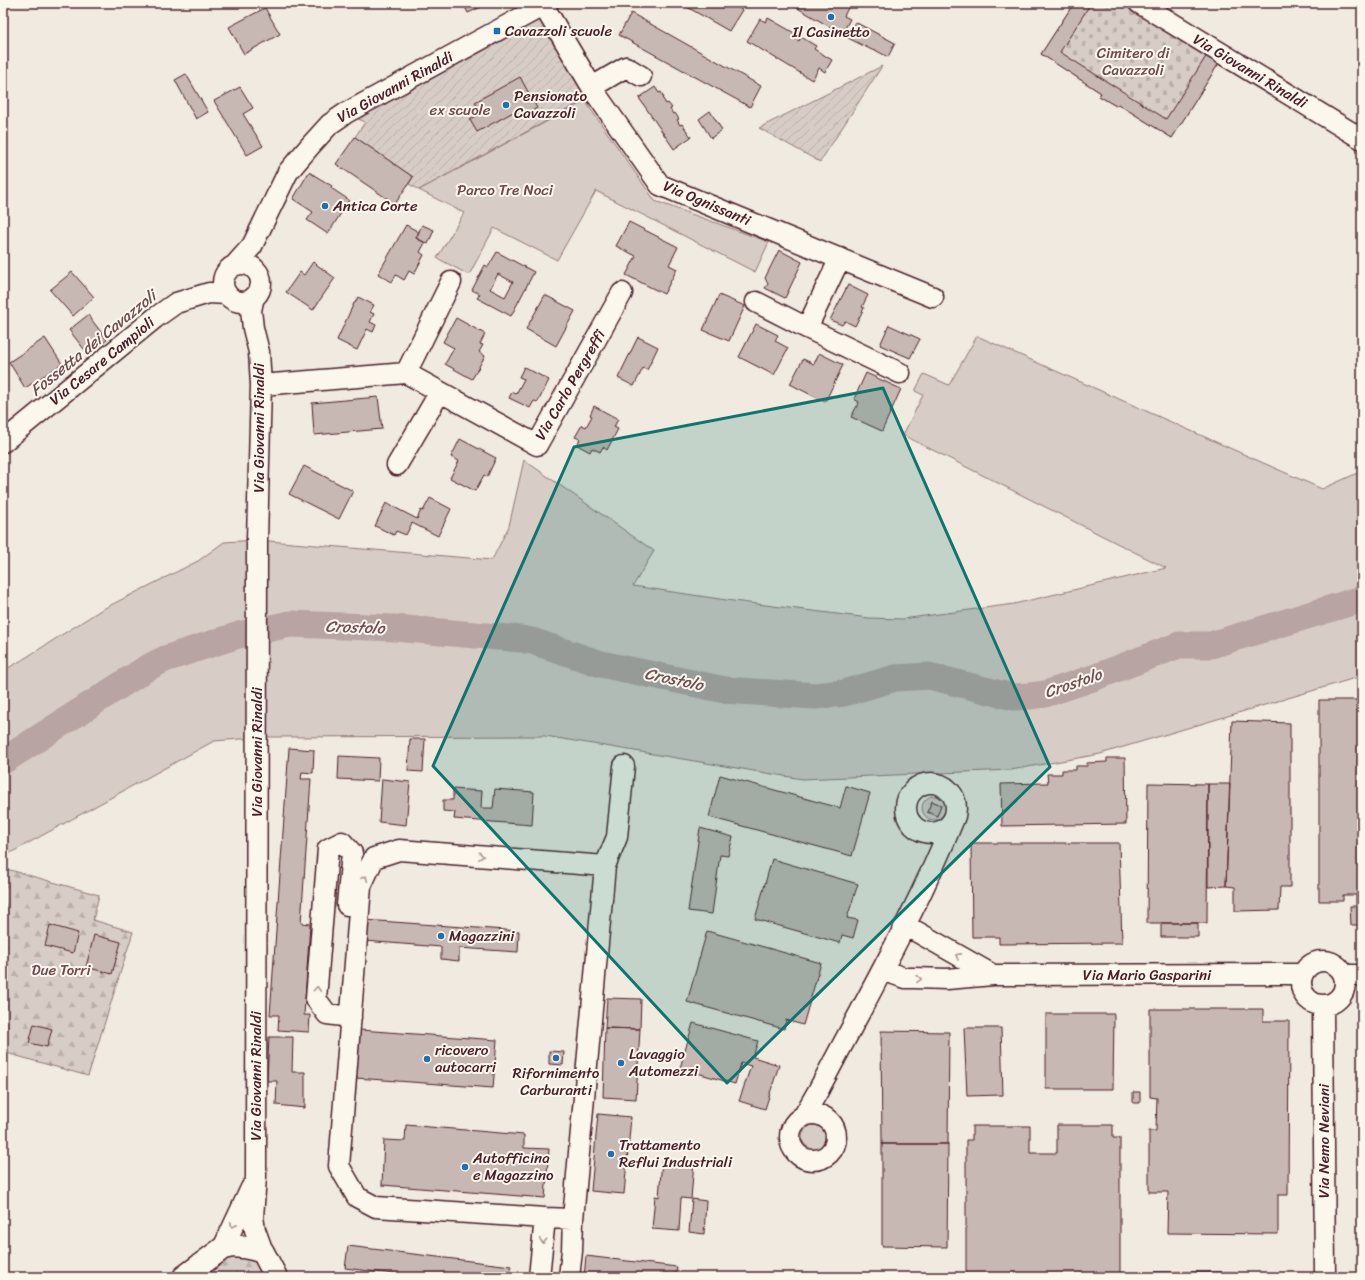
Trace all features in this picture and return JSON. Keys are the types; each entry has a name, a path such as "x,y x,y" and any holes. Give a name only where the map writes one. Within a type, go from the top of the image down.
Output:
{"main road":[{"path":"184,1277 223,1248 233,1246 263,1252 276,1277"}],"street":[{"name":"Via Giovanni Rinaldi","path":"1139,3 1362,139"},
{"name":"Via Giovanni Rinaldi","path":"263,226 288,172 330,124 346,113 546,4"},
{"name":"Via Ognissanti","path":"546,4 592,88 660,185 933,297"},
{"path":"592,88 626,67 641,76"},
{"path":"222,295 230,270 252,246 263,226"},
{"path":"257,272 258,250 263,226"},
{"path":"807,328 840,258"},
{"path":"222,295 237,301 243,301 254,297 258,293 261,282 253,267 241,264 230,270"},
{"path":"261,385 406,374 451,282"},
{"name":"Via Carlo Pergreffi","path":"406,374 537,445 622,293"},
{"path":"222,295 246,312 253,328"},
{"name":"Via Cesare Campioli","path":"3,442 155,318 176,303 222,295"},
{"path":"253,328 251,310 254,297"},
{"path":"756,302 900,373"},
{"name":"Via Giovanni Rinaldi","path":"253,328 259,352 261,385 257,579 256,1177 253,1217 255,1230 263,1252"},
{"path":"397,465 440,392"},
{"path":"569,1277 572,1251 573,1219 606,866 617,837 624,766"},
{"path":"811,1116 818,1091 905,925 938,858 955,816 955,800 951,792 945,787 929,783 921,785 914,790 909,797 907,810 911,822 916,828 924,832 939,832 951,823 955,816"},
{"path":"924,832 934,843 938,858"},
{"path":"351,1017 327,1014 316,1000 328,848 342,842 352,853 345,931 358,933"},
{"path":"573,1219 376,1207 357,1197 339,1166 361,886 374,858 399,850 606,866"},
{"name":"Via Mario Gasparini","path":"905,925 993,975"},
{"path":"1327,961 1353,975 1345,982 1344,989 1337,1001 1323,1006 1316,1005 1309,1001 1304,996 1301,989 1300,982 1302,974 1312,963 1327,961"},
{"name":"Via Mario Gasparini","path":"882,970 905,978 947,979 993,975 1302,974"},
{"name":"Via Nemo Neviani","path":"1323,1006 1325,1277"},
{"name":"Via Giovanni Rinaldi","path":"223,1248 256,1177"},
{"path":"539,1277 545,1218"}],"highlighted area":[{"path":"883,388 1050,767 727,1083 433,766 574,447"}],"green space":[{"name":"Cimitero di Cavazzoli","path":"1074,3 1124,3 1219,63 1172,138 1118,104 1116,106 1099,96 1101,93 1041,54"},
{"name":"ex scuole","path":"543,5 596,94 419,190 409,184 413,177 355,137 365,122 346,113"},
{"path":"882,66 820,162 759,128"},
{"name":"Parco Tre Noci","path":"585,101 655,201 769,242 755,272 596,191 557,260 494,228 469,275 437,258 464,213 419,190"},
{"path":"977,336 1322,489 1362,471 1362,676 1100,754 1011,770 802,779 545,736 268,737 214,741 3,857 3,671 101,610 198,561 224,542 257,540 492,560 509,526 524,460 654,551 633,586 733,601 869,618 902,619 1014,604 1166,568 903,435 923,395 915,391 924,374 949,385"},
{"path":"934,796 943,799 946,808 943,817 934,820 925,817 922,808 925,799"},
{"name":"Due Torri","path":"3,868 99,895 93,920 133,932 88,1076 3,1052"},
{"path":"814,1125 822,1129 826,1137 822,1145 814,1149 806,1145 802,1137 806,1129"},
{"path":"243,1247 276,1277 184,1277"}],"building":[{"path":"463,3 490,3 468,13"},
{"path":"680,3 730,3 742,10 729,31"},
{"name":"Il Casinetto","path":"789,3 848,3 850,4 844,16 850,19 842,34"},
{"path":"1074,3 1091,3 1060,52 1166,119 1207,55 1219,63 1172,138 1118,104 1116,106 1099,96 1101,93 1041,54"},
{"path":"265,8 280,34 244,54 229,27"},
{"path":"631,13 761,86 750,107 619,35"},
{"path":"768,18 796,34 794,38 799,41 801,37 816,46 814,49 832,60 825,72 819,68 812,80 747,41 760,19 766,22"},
{"path":"855,22 895,43 888,57 846,37"},
{"path":"186,74 208,112 196,119 175,80"},
{"name":"Pensionato Cavazzoli","path":"520,77 537,108 521,117 517,110 477,132 470,120 481,113 475,102"},
{"path":"240,87 253,108 243,114 263,146 247,155 214,101"},
{"path":"655,87 659,93 661,92 666,104 668,103 672,108 670,109 673,114 675,113 679,119 677,120 680,125 682,124 691,137 674,149 639,98"},
{"path":"710,111 722,130 711,138 699,119"},
{"path":"355,137 413,177 395,204 336,164"},
{"name":"Antica Corte","path":"309,172 332,186 331,188 349,200 328,234 307,220 313,212 293,199"},
{"path":"629,222 678,247 669,265 677,269 664,294 626,275 636,256 616,246"},
{"path":"406,225 419,232 416,238 425,243 420,252 424,255 414,274 409,271 404,280 396,275 392,282 378,274"},
{"path":"422,225 434,230 428,244 416,238"},
{"path":"779,250 802,262 785,298 765,288 768,284 765,278"},
{"path":"497,252 534,272 511,316 477,298 480,294 472,290 485,265 488,267","holes":["498,274 513,282 505,297 490,289"]},
{"path":"313,262 335,278 313,310 286,292 300,272 304,275"},
{"path":"72,272 94,297 73,316 50,290"},
{"path":"848,285 868,295 862,307 864,308 855,326 845,321 842,325 830,320"},
{"path":"545,295 575,311 556,346 526,329"},
{"path":"719,295 745,306 729,341 703,330"},
{"path":"358,297 374,305 370,312 374,314 370,322 376,325 373,332 367,329 357,350 337,340"},
{"path":"88,315 107,340 88,354 69,330"},
{"path":"456,318 485,334 480,344 483,345 479,352 485,356 472,379 445,364 454,348 443,342"},
{"path":"756,324 778,335 775,341 788,348 774,375 739,357"},
{"path":"889,325 920,339 910,358 880,345"},
{"path":"638,337 658,347 647,370 643,368 634,386 618,378"},
{"path":"45,338 62,364 25,388 9,362"},
{"path":"819,353 843,365 825,402 790,384 803,359 814,364"},
{"path":"524,367 549,380 538,402 534,401 530,408 509,398 512,392 516,394 524,379 519,377"},
{"path":"866,373 901,389 882,431 851,417 859,402 854,399"},
{"path":"378,397 382,429 314,435 312,403"},
{"path":"594,406 618,419 614,427 618,429 607,450 603,447 600,452 592,448 590,452 577,445 580,439 575,437 582,425 586,427 592,416 590,415"},
{"path":"460,439 496,458 487,477 484,475 475,491 450,478 459,461 451,457"},
{"path":"304,466 353,491 339,519 289,494"},
{"path":"430,498 451,509 438,536 412,523 406,535 396,531 394,535 375,526 386,503 417,519 421,510 423,511"},
{"path":"1319,700 1362,700 1362,925 1351,925 1350,906 1356,906 1356,895 1343,895 1343,901 1319,901"},
{"path":"1232,721 1290,723 1290,887 1280,887 1279,910 1235,911 1235,887 1226,886"},
{"path":"410,739 425,739 423,772 408,771"},
{"path":"289,748 314,750 313,773 302,772 301,779 311,779 301,923 310,924 304,1015 310,1015 309,1032 278,1030 279,1015 270,1015"},
{"path":"339,756 379,758 378,781 338,779"},
{"path":"1107,758 1125,758 1126,824 1002,826 1001,784 1048,783 1047,774 1062,774 1062,770 1076,770 1076,766 1087,766 1087,763 1107,762"},
{"path":"720,775 840,808 846,786 870,793 852,856 709,817"},
{"path":"382,779 410,782 406,825 379,822"},
{"path":"1148,783 1208,784 1207,923 1147,923"},
{"path":"1208,784 1230,784 1226,886 1208,887"},
{"path":"453,789 482,791 481,808 493,808 495,789 534,792 532,825 454,819 455,812 443,811 443,800 453,800"},
{"path":"932,801 941,805 937,816 927,812"},
{"path":"700,828 733,837 728,856 720,855 712,914 688,911"},
{"path":"971,843 1119,843 1122,943 999,944 999,937 972,937"},
{"path":"772,859 858,884 847,918 858,920 853,938 842,935 840,943 755,919"},
{"name":"Magazzini","path":"365,920 519,931 518,952 459,948 459,961 441,959 441,947 364,941"},
{"path":"1161,923 1198,923 1198,937 1161,937"},
{"path":"50,925 78,933 73,953 45,946"},
{"path":"707,931 821,963 803,1025 786,1020 784,1029 687,1002"},
{"path":"94,935 121,942 112,974 86,967"},
{"name":"Due Torri","path":"3,956 7,957 3,976"},
{"path":"607,998 641,999 640,1029 605,1028"},
{"path":"1150,1009 1263,1009 1263,1021 1289,1021 1288,1195 1278,1195 1278,1234 1167,1233 1168,1192 1149,1192 1149,1131 1156,1131 1157,1098 1150,1097"},
{"path":"1046,1014 1114,1014 1113,1089 1046,1089"},
{"path":"693,1023 758,1041 753,1057 779,1065 765,1109 739,1101 751,1066 741,1063 735,1084 680,1068"},
{"path":"34,1024 52,1029 47,1047 29,1043"},
{"name":"Lavaggio Automezzi","path":"605,1028 640,1029 636,1099 603,1097"},
{"path":"964,1028 1001,1028 1003,1095 967,1096"},
{"name":"ricovero autocarri","path":"360,1030 497,1040 493,1088 356,1078"},
{"path":"881,1031 949,1032 948,1144 882,1144"},
{"path":"269,1037 293,1037 292,1072 305,1072 305,1108 276,1105 277,1081 267,1081"},
{"name":"Rifornimento Carburanti","path":"549,1051 564,1052 563,1065 549,1064"},
{"path":"1133,1092 1140,1092 1140,1103 1133,1103"},
{"name":"Trattamento Reflui Industriali","path":"598,1114 631,1117 624,1194 591,1191"},
{"name":"Autofficina e Magazzino","path":"406,1125 524,1135 524,1148 549,1149 545,1198 382,1185 384,1140 405,1141"},
{"path":"1057,1125 1113,1125 1113,1138 1120,1138 1120,1277 966,1277 966,1140 972,1140 972,1126 1030,1126 1030,1153 1057,1153"},
{"path":"882,1144 948,1144 947,1247 882,1246"},
{"path":"662,1160 694,1162 691,1199 681,1198 679,1231 652,1229 655,1196 659,1197"},
{"path":"692,1199 706,1201 704,1234 689,1232"},
{"path":"348,1246 511,1266 510,1277 418,1277 345,1268"},
{"path":"586,1256 677,1267 675,1277 584,1277"},
{"path":"1155,1272 1236,1272 1237,1277 1155,1277"},
{"path":"939,1276 939,1277 885,1277"}],"waterway":[{"name":"Crostolo","path":"3,761 147,668 165,659 239,635 290,624 395,628 521,639 532,641 601,664 725,690 815,696 844,693 895,678 929,676 1013,697 1045,694 1093,678 1179,645 1211,645 1362,599"}],"place":[{"name":"Il Casinetto","path":"831,17"},
{"name":"Cavazzoli scuole","path":"497,31"},
{"name":"Pensionato Cavazzoli","path":"506,105"},
{"name":"Antica Corte","path":"325,206"},
{"name":"Magazzini","path":"441,936"},
{"name":"Rifornimento Carburanti","path":"556,1058"},
{"name":"ricovero autocarri","path":"427,1059"},
{"name":"Lavaggio Automezzi","path":"621,1063"},
{"name":"Trattamento Reflui Industriali","path":"611,1154"},
{"name":"Autofficina e Magazzino","path":"465,1167"}],"water label":[{"name":"Fossetta dei Cavazzoli","path":"93,343"}]}
